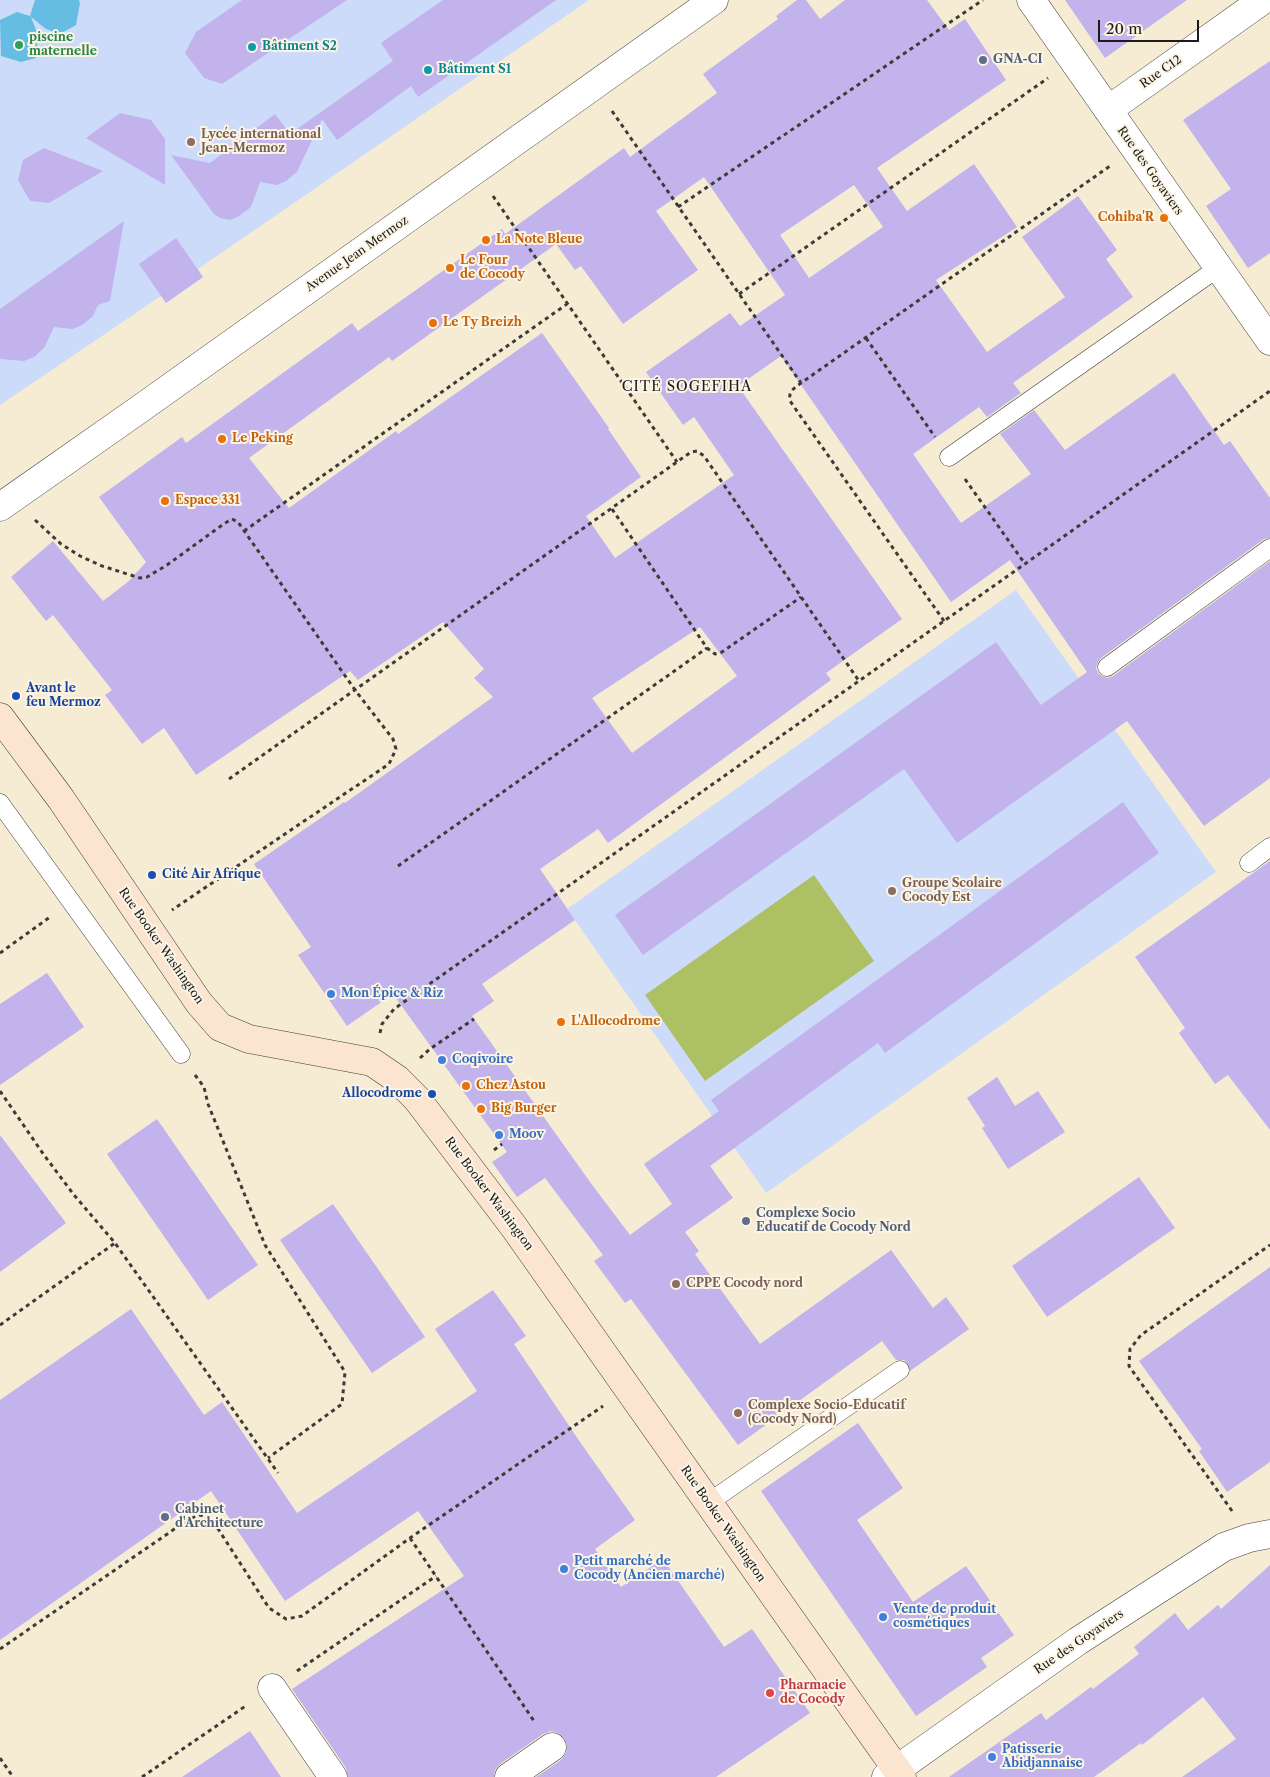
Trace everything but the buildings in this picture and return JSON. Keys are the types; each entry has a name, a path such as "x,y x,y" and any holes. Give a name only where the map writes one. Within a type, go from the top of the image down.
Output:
{"street":[{"name":"Avenue Jean Mermoz","path":"6,503 714,0"},
{"name":"Rue des Goyaviers","path":"1031,0 1218,268 1262,313 1270,341"},
{"name":"Rue C12","path":"1108,110 1263,0"},
{"name":"Rue Booker Washington","path":"0,717 61,799 199,1003 220,1027 249,1040 372,1062 397,1079 417,1099 514,1227 708,1503 895,1775"},
{"name":"Rue des Goyaviers","path":"895,1775 1078,1641 1224,1547 1249,1538 1270,1534"},
{"path":"272,1688 333,1777"},
{"path":"509,1777 552,1747"}],"lane":[{"path":"949,457 1218,268"},
{"path":"1107,667 1270,548"},
{"path":"0,803 181,1054"},
{"path":"1249,863 1270,847"},
{"path":"708,1503 900,1370"}],"path":[{"path":"678,207 983,0"},
{"path":"739,294 1074,61"},
{"path":"594,86 801,383"},
{"path":"944,621 790,402 791,390 1135,148"},
{"path":"475,170 677,462"},
{"path":"244,531 567,304"},
{"path":"372,1062 382,1024 394,1009 1270,391"},
{"path":"229,779 691,452 697,451 704,456 859,681"},
{"path":"6,503 80,556 102,566 140,578 147,577 167,565 232,519 238,522 355,690 393,739 396,750 389,764 147,926"},
{"path":"612,509 707,648 715,654 722,652 801,597"},
{"path":"398,866 707,648"},
{"path":"0,953 70,902"},
{"path":"397,1079 430,1049 474,1019"},
{"path":"181,1054 204,1087 208,1104 265,1245 345,1372 342,1404 268,1458"},
{"path":"0,1091 68,1187 115,1243 278,1473"},
{"path":"1,1323 115,1243"},
{"path":"1236,1516 1129,1366 1130,1349 1140,1335 1270,1245"},
{"path":"0,1649 189,1519 201,1515 212,1521 270,1608 286,1619 302,1616 410,1538 628,1389"},
{"path":"410,1538 552,1747"},
{"path":"0,1758 13,1777"}],"shaded area":[{"name":"Lycée international Jean-Mermoz","path":"0,0 589,0 198,269 203,277 166,303 161,296 0,405"},
{"name":"Groupe Scolaire Cocody Est","path":"1016,590 1216,872 766,1193 567,909"}],"green space":[{"path":"814,875 874,961 705,1081 645,995"}],"water":[{"path":"35,0 79,0 76,25 60,34 46,29 31,17 38,35 36,58 21,62 1,56 0,20 17,12 30,16"}],"place":[{"name":"piscine maternelle","path":"19,45"},
{"name":"Bâtiment S2","path":"252,47"},
{"name":"GNA-CI","path":"983,60"},
{"name":"Bâtiment S1","path":"428,70"},
{"name":"Lycée international Jean-Mermoz","path":"191,142"},
{"name":"Cohiba'R","path":"1164,218"},
{"name":"La Note Bleue","path":"486,240"},
{"name":"Le Four de Cocody","path":"450,268"},
{"name":"Le Ty Breizh","path":"433,323"},
{"name":"Le Peking","path":"222,439"},
{"name":"Espace 331","path":"165,501"},
{"name":"Avant le feu Mermoz","path":"16,696"},
{"name":"Cité Air Afrique","path":"152,875"},
{"name":"Groupe Scolaire Cocody Est","path":"892,891"},
{"name":"Mon Épice & Riz","path":"331,994"},
{"name":"L'Allocodrome","path":"561,1022"},
{"name":"Coqivoire","path":"442,1060"},
{"name":"Chez Astou","path":"466,1086"},
{"name":"Allocodrome","path":"432,1094"},
{"name":"Big Burger","path":"481,1109"},
{"name":"Moov","path":"499,1135"},
{"name":"Complexe Socio Educatif de Cocody Nord","path":"746,1221"},
{"name":"CPPE Cocody nord","path":"676,1284"},
{"name":"Complexe Socio-Educatif (Cocody Nord)","path":"738,1413"},
{"name":"Cabinet d'Architecture","path":"165,1517"},
{"name":"Petit marché de Cocody (Ancien marché)","path":"564,1569"},
{"name":"Vente de produit cosmétiques","path":"883,1617"},
{"name":"Pharmacie de Cocody","path":"770,1693"},
{"name":"Patisserie Abidjannaise","path":"992,1757"}],"district":[{"name":"CITÉ SOGEFIHA","path":"687,387"}]}
